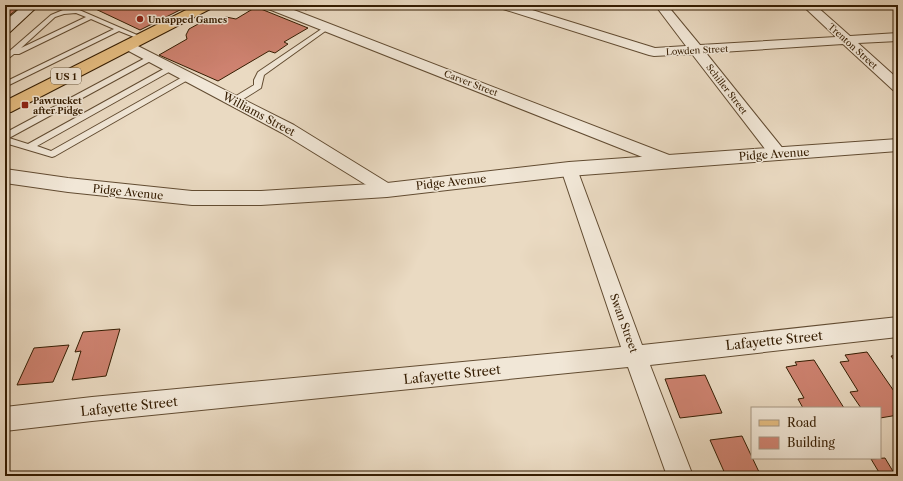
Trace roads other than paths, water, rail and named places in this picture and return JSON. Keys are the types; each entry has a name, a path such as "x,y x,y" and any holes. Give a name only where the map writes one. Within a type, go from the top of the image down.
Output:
{"main road":[{"name":"US 1","path":"5,108 207,5"}],"street":[{"path":"5,29 32,5"},
{"name":"Carver Street","path":"270,5 671,162"},
{"name":"Lowden Street","path":"504,5 654,52 898,37"},
{"name":"Schiller Street","path":"661,5 778,154"},
{"name":"Trenton Street","path":"808,5 898,87"},
{"name":"Williams Street","path":"134,41 152,58 288,129 387,190"},
{"name":"Pidge Avenue","path":"5,176 68,185 192,198 261,198 387,190 569,169 898,145"},
{"name":"Swan Street","path":"569,169 635,356 680,476"},
{"name":"Lafayette Street","path":"5,419 92,409 635,356 898,327"}],"lane":[{"path":"5,59 53,16 63,12 77,11 119,29 134,41"},
{"path":"5,59 91,17"},
{"path":"234,101 258,86 261,74 328,27"},
{"path":"5,85 119,29"},
{"path":"5,138 152,58"},
{"path":"28,147 172,68"},
{"path":"5,138 52,154 190,77"}],"place":[{"name":"Untapped Games","path":"140,19"},
{"name":"Pawtucket after Pidge","path":"25,105"}]}
